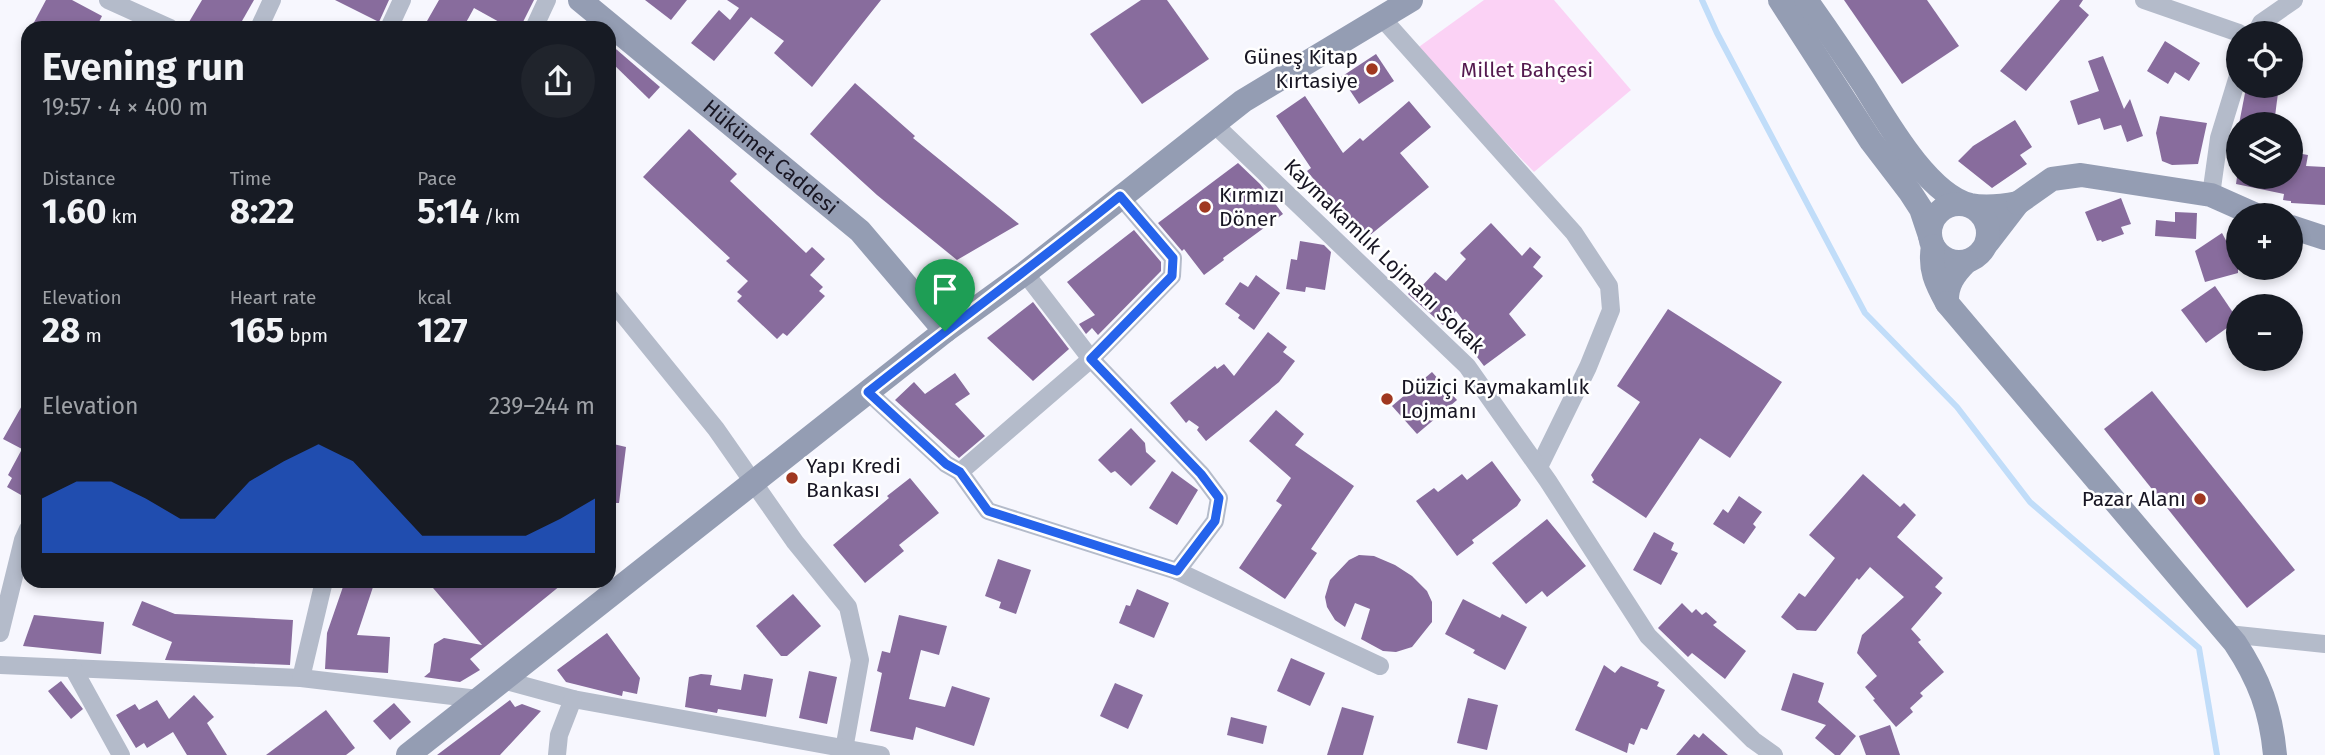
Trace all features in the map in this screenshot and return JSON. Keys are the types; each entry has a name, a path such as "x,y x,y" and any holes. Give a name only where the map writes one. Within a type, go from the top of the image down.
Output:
{"street":[{"path":"108,0 154,21"},
{"path":"262,21 272,0"},
{"path":"392,21 402,0"},
{"path":"537,21 547,0"},
{"name":"Hükümet Caddesi","path":"580,0 605,21"},
{"path":"408,755 945,331 1025,273 1243,101 1411,0"},
{"path":"1780,0 1871,141 1921,209 1938,254 1947,259 1966,262"},
{"path":"1807,0 1900,143 1930,178 1983,215 1989,233 1988,242"},
{"path":"2144,0 2226,28"},
{"path":"2264,21 2294,0"},
{"path":"1382,18 1574,233 1609,285 1611,310 1588,367 1539,467"},
{"name":"Hükümet Caddesi","path":"616,30 860,231 945,331"},
{"path":"2211,195 2219,138 2231,98"},
{"name":"Kaymakamlık Lojmanı Sokak","path":"1214,124 1467,366 1539,467 1648,636 1770,754"},
{"path":"1947,303 1947,290 1956,272 1966,262 1976,258 2018,203 2052,179 2081,175 2211,195 2229,203"},
{"path":"960,472 1091,359 1172,276 1173,258 1120,196"},
{"path":"2018,203 2002,206 1949,205 1941,210 1930,226 1932,273 1947,303 2228,634 2253,670 2272,720 2275,755"},
{"path":"2303,231 2325,238"},
{"path":"1025,273 1091,359 1201,474 1219,498 1215,521 1177,571"},
{"path":"616,306 716,429 795,542 848,607 860,660 843,751"},
{"path":"868,392 946,464 960,472 988,511 1177,571 1380,666"},
{"path":"0,633 21,548"},
{"path":"301,678 322,588"},
{"path":"2228,634 2325,644"},
{"path":"0,665 301,678 478,699"},
{"path":"73,668 121,755"},
{"path":"503,680 573,699 843,751 881,755"},
{"path":"557,755 559,735 573,699"}],"green space":[{"name":"Millet Bahçesi","path":"1484,0 1554,0 1631,90 1534,172 1416,49"}],"building":[{"path":"46,0 72,0 102,16 100,21 35,21"},
{"path":"202,0 254,0 242,21 190,21"},
{"path":"335,0 389,0 379,21"},
{"path":"439,0 534,0 524,21 497,21 474,8 467,21 427,21"},
{"path":"645,0 687,0 671,20"},
{"path":"727,0 881,0 812,87 774,53 784,41 751,17 714,61 691,43 719,10 730,20 739,8"},
{"path":"1141,0 1167,0 1209,59 1142,104 1090,34"},
{"path":"1844,0 1927,0 1959,46 1902,84"},
{"path":"2060,0 2083,0 2079,6 2089,15 2026,91 2000,71"},
{"path":"2165,41 2200,63 2189,81 2175,72 2168,84 2147,71"},
{"path":"616,49 660,87 649,99 616,67"},
{"path":"1376,54 1394,81 1359,104 1341,77"},
{"path":"2103,56 2124,109 2130,99 2143,136 2127,142 2121,125 2104,130 2100,118 2078,125 2070,101 2099,91 2088,61"},
{"path":"855,83 915,136 913,138 1019,224 957,260 877,195 810,134"},
{"path":"1305,96 1343,153 1360,138 1363,141 1409,101 1431,127 1400,153 1429,187 1364,240 1307,171 1311,168 1276,116"},
{"path":"2244,98 2277,98 2276,112 2241,112"},
{"path":"2160,116 2207,123 2198,164 2172,165 2162,161 2156,133"},
{"path":"2015,120 2032,147 2020,155 2027,164 1992,188 1958,161 1973,146"},
{"path":"689,129 737,174 730,181 806,253 812,247 825,259 810,275 823,287 819,291 825,296 787,336 783,333 777,339 737,301 742,296 737,292 748,281 726,261 730,258 643,177"},
{"path":"2303,154 2308,155 2306,166 2325,167 2325,205 2291,203 2283,200 2284,194 2260,189 2303,189"},
{"path":"1238,163 1260,184 1283,214 1204,275 1184,249 1182,251 1158,223"},
{"path":"2121,198 2131,224 2121,227 2124,234 2102,242 2097,241 2085,212"},
{"path":"2175,212 2197,213 2196,239 2155,236 2156,220 2175,222"},
{"path":"1491,223 1522,256 1530,247 1541,257 1533,267 1543,276 1509,314 1526,335 1484,366 1474,353 1482,346 1456,311 1443,325 1408,294 1418,283 1422,286 1435,272 1446,281 1466,259 1460,253"},
{"path":"1134,230 1161,262 1161,271 1098,335 1092,328 1086,334 1079,324 1095,315 1067,282"},
{"path":"2222,233 2226,240 2226,276 2205,282 2195,251"},
{"path":"1300,241 1324,245 1331,252 1325,290 1306,287 1305,292 1286,289 1291,259 1297,260"},
{"path":"1256,275 1280,293 1254,330 1225,304 1240,282 1248,287"},
{"path":"2215,286 2226,302 2226,329 2206,343 2181,310"},
{"path":"1033,302 1069,349 1033,381 987,338"},
{"path":"1668,309 1782,382 1730,458 1700,438 1646,518 1592,482 1594,480 1591,475 1640,402 1617,386"},
{"path":"1268,332 1287,347 1283,352 1295,361 1279,382 1206,441 1197,430 1199,427 1189,420 1186,423 1170,403 1215,366 1217,369 1224,364 1234,376"},
{"name":"Düziçi Kaymakamlık Lojmanı","path":"1432,372 1457,400 1417,434 1392,406"},
{"path":"955,373 970,394 955,404 985,436 959,458 895,400 914,382 925,394"},
{"name":"Pazar Alanı","path":"2152,391 2295,570 2247,608 2104,429"},
{"path":"21,407 21,448 3,439"},
{"path":"1276,410 1304,434 1295,445 1354,486 1311,549 1317,553 1285,599 1239,568 1282,505 1276,501 1291,478 1249,441"},
{"path":"1131,428 1145,443 1146,452 1156,461 1131,486 1115,471 1111,473 1098,460"},
{"path":"616,445 626,447 619,503 616,503"},
{"path":"21,451 21,495 7,487 12,478 8,475"},
{"path":"1492,461 1521,500 1517,506 1472,540 1474,543 1457,556 1416,501 1434,488 1438,492 1462,474 1467,480"},
{"path":"1172,471 1198,490 1177,525 1149,508"},
{"path":"1863,474 1900,507 1904,503 1916,515 1897,537 1943,578 1935,587 1942,593 1911,629 1921,640 1918,642 1944,672 1920,693 1923,696 1910,708 1913,712 1896,727 1865,687 1877,676 1857,653 1862,635 1904,597 1870,567 1859,580 1857,578 1816,631 1797,630 1781,617 1799,593 1805,597 1835,558 1809,535"},
{"path":"910,478 939,513 899,545 904,551 865,583 833,545"},
{"path":"1739,496 1762,512 1753,524 1756,527 1744,544 1713,524 1723,509 1728,513"},
{"path":"1547,519 1586,566 1547,597 1542,591 1526,604 1492,563"},
{"path":"1654,532 1674,543 1671,550 1678,553 1661,585 1633,570"},
{"path":"1359,555 1374,556 1395,565 1412,576 1427,591 1432,602 1432,622 1412,647 1396,652 1383,651 1361,639 1370,609 1355,603 1345,627 1335,620 1327,607 1325,597 1330,580 1349,560"},
{"path":"998,559 1031,570 1016,614 999,608 1001,602 985,596"},
{"path":"343,588 373,588 357,635 390,637 388,673 325,669 327,633"},
{"path":"433,588 557,588 470,659 480,670 460,682 424,677 430,672 434,644 444,638 482,645"},
{"path":"1137,589 1169,603 1154,638 1119,623 1126,605 1130,606"},
{"path":"793,594 821,626 787,656 781,656 756,626"},
{"path":"1463,599 1500,618 1502,614 1527,627 1505,670 1445,634"},
{"path":"142,601 175,614 293,620 290,665 165,660 172,642 132,625"},
{"path":"1682,603 1692,613 1696,609 1702,615 1706,612 1717,622 1713,625 1746,651 1725,679 1692,653 1688,657 1658,628"},
{"path":"34,615 104,622 101,654 23,646"},
{"path":"899,615 947,626 939,655 921,650 909,699 945,707 952,686 990,698 974,746 916,727 913,740 870,731 882,673 877,671 882,651 890,653"},
{"path":"607,633 640,678 637,694 623,691 622,696 566,682 557,670"},
{"path":"1291,658 1325,673 1310,706 1277,691"},
{"path":"1604,665 1615,673 1621,666 1659,682 1657,686 1665,690 1647,730 1641,728 1634,745 1629,743 1627,753 1575,730"},
{"path":"809,671 837,677 827,724 799,718"},
{"path":"1793,673 1824,683 1818,702 1856,736 1840,755 1835,755 1815,738 1826,725 1781,710"},
{"path":"744,674 773,679 766,717 685,707 689,677 712,675 710,685 741,690"},
{"path":"61,681 83,709 71,719 48,691"},
{"path":"1115,683 1143,695 1128,729 1100,716"},
{"path":"194,695 214,717 207,723 227,755 187,755 173,732 147,748 144,743 136,748 116,715 135,704 139,710 157,700 169,719"},
{"path":"1468,698 1498,705 1487,750 1457,743"},
{"path":"510,700 515,707 522,704 541,711 500,755 437,755"},
{"path":"394,703 411,722 390,740 373,721"},
{"path":"1342,707 1374,716 1363,755 1327,755"},
{"path":"326,710 355,748 346,755 266,755"},
{"path":"1231,717 1267,726 1263,744 1227,735"},
{"path":"1890,725 1900,755 1866,755 1859,736"},
{"path":"1703,733 1728,755 1676,755 1694,734 1699,738"}],"waterway":[{"path":"1702,0 1865,313 1957,407 2030,502 2199,648 2217,755"}],"place":[{"name":"Güneş Kitap Kırtasiye","path":"1372,69"},
{"name":"Kırmızı Döner","path":"1205,207"},
{"name":"Düziçi Kaymakamlık Lojmanı","path":"1387,399"},
{"name":"Yapı Kredi Bankası","path":"792,478"},
{"name":"Pazar Alanı","path":"2200,499"}],"route":[{"path":"1120,196 1173,258 1172,276 1091,359 1201,474 1219,498 1215,521 1177,571 988,511 960,472 946,464 868,392 945,331 1025,273 1120,196"}]}
